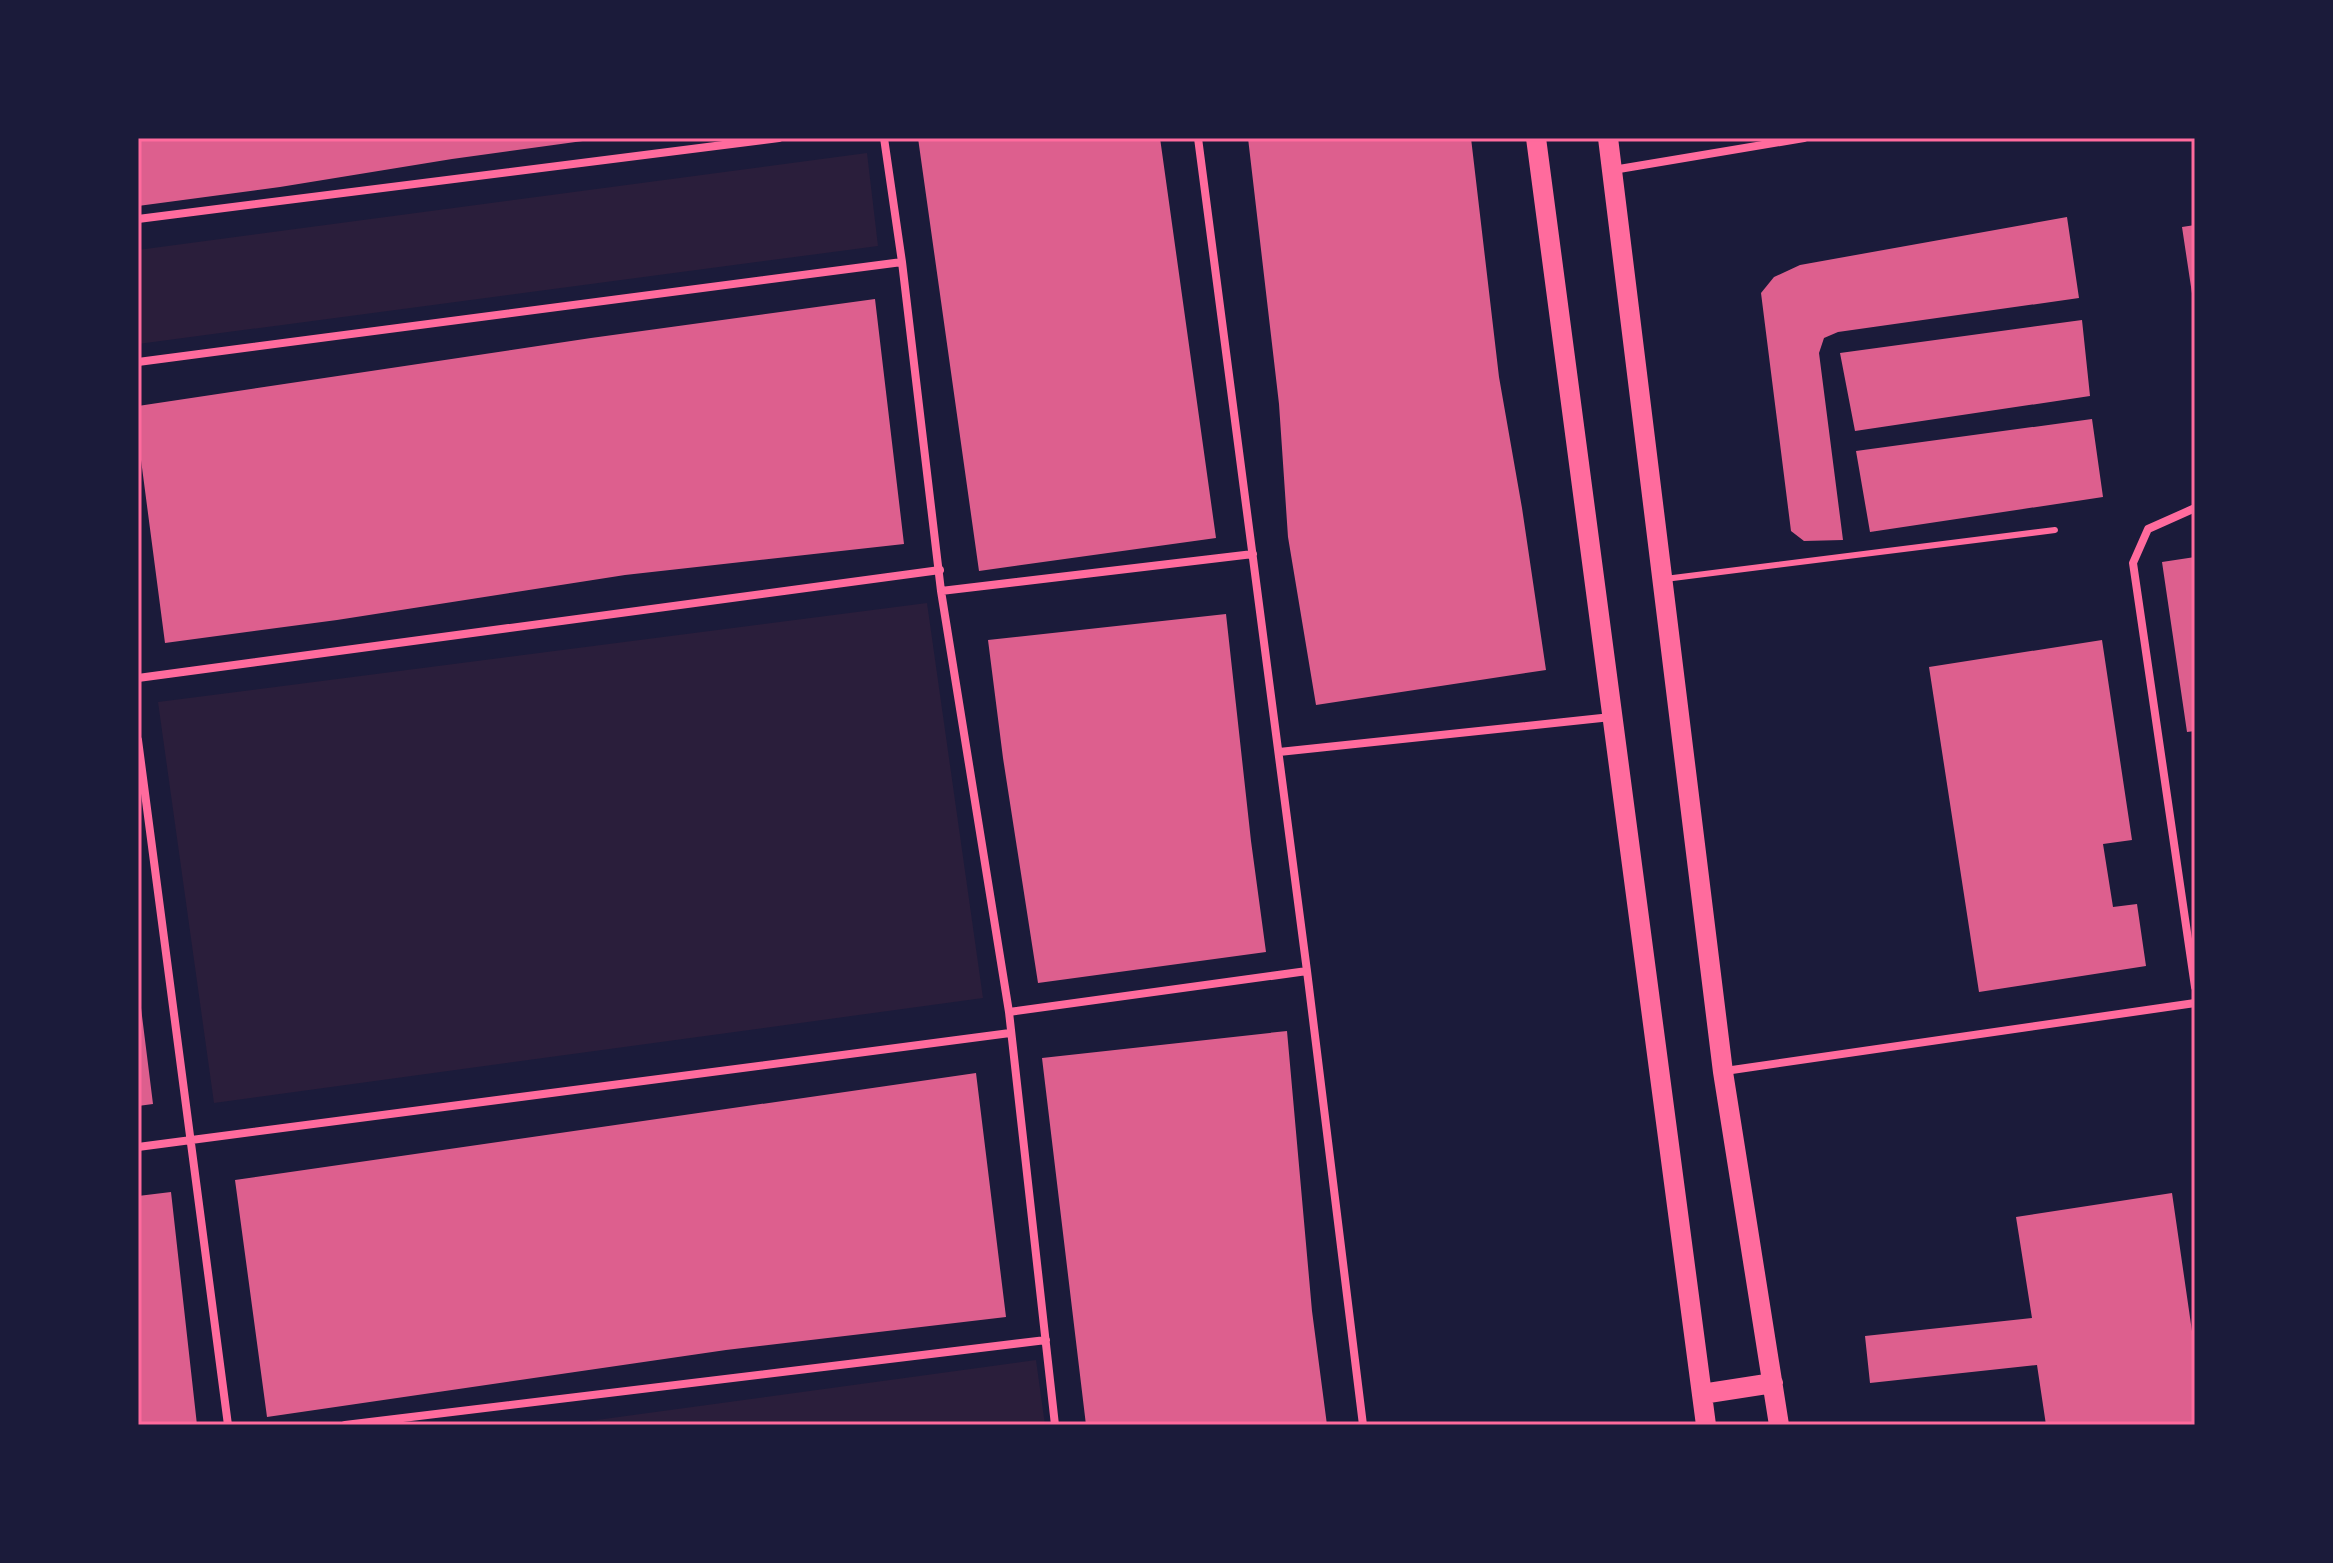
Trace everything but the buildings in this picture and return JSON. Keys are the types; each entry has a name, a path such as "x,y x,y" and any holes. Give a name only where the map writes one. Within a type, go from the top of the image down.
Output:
{"main road":[{"path":"1536,138 1706,1425"},
{"path":"1608,138 1723,1072 1779,1425"},
{"path":"1702,1394 1773,1383"}],"street":[{"path":"138,219 779,138"},
{"path":"884,138 941,591 1009,1012 1055,1425"},
{"path":"1198,138 1363,1425"},
{"path":"1613,171 1804,138"},
{"path":"138,362 902,262"},
{"path":"2195,508 2148,529 2133,563 2195,987"},
{"path":"941,591 1253,554"},
{"path":"138,678 940,570"},
{"path":"1279,752 1611,717"},
{"path":"138,740 228,1425"},
{"path":"1009,1012 1307,971"},
{"path":"1723,1072 2195,1003"},
{"path":"138,1147 1010,1033"},
{"path":"345,1425 1046,1340"}],"lane":[{"path":"1663,580 2055,530"}],"shaded area":[{"path":"867,153 878,246 138,344 138,250"},
{"path":"927,603 983,998 214,1103 158,702"},
{"path":"1036,1360 1045,1425 560,1425"}]}
